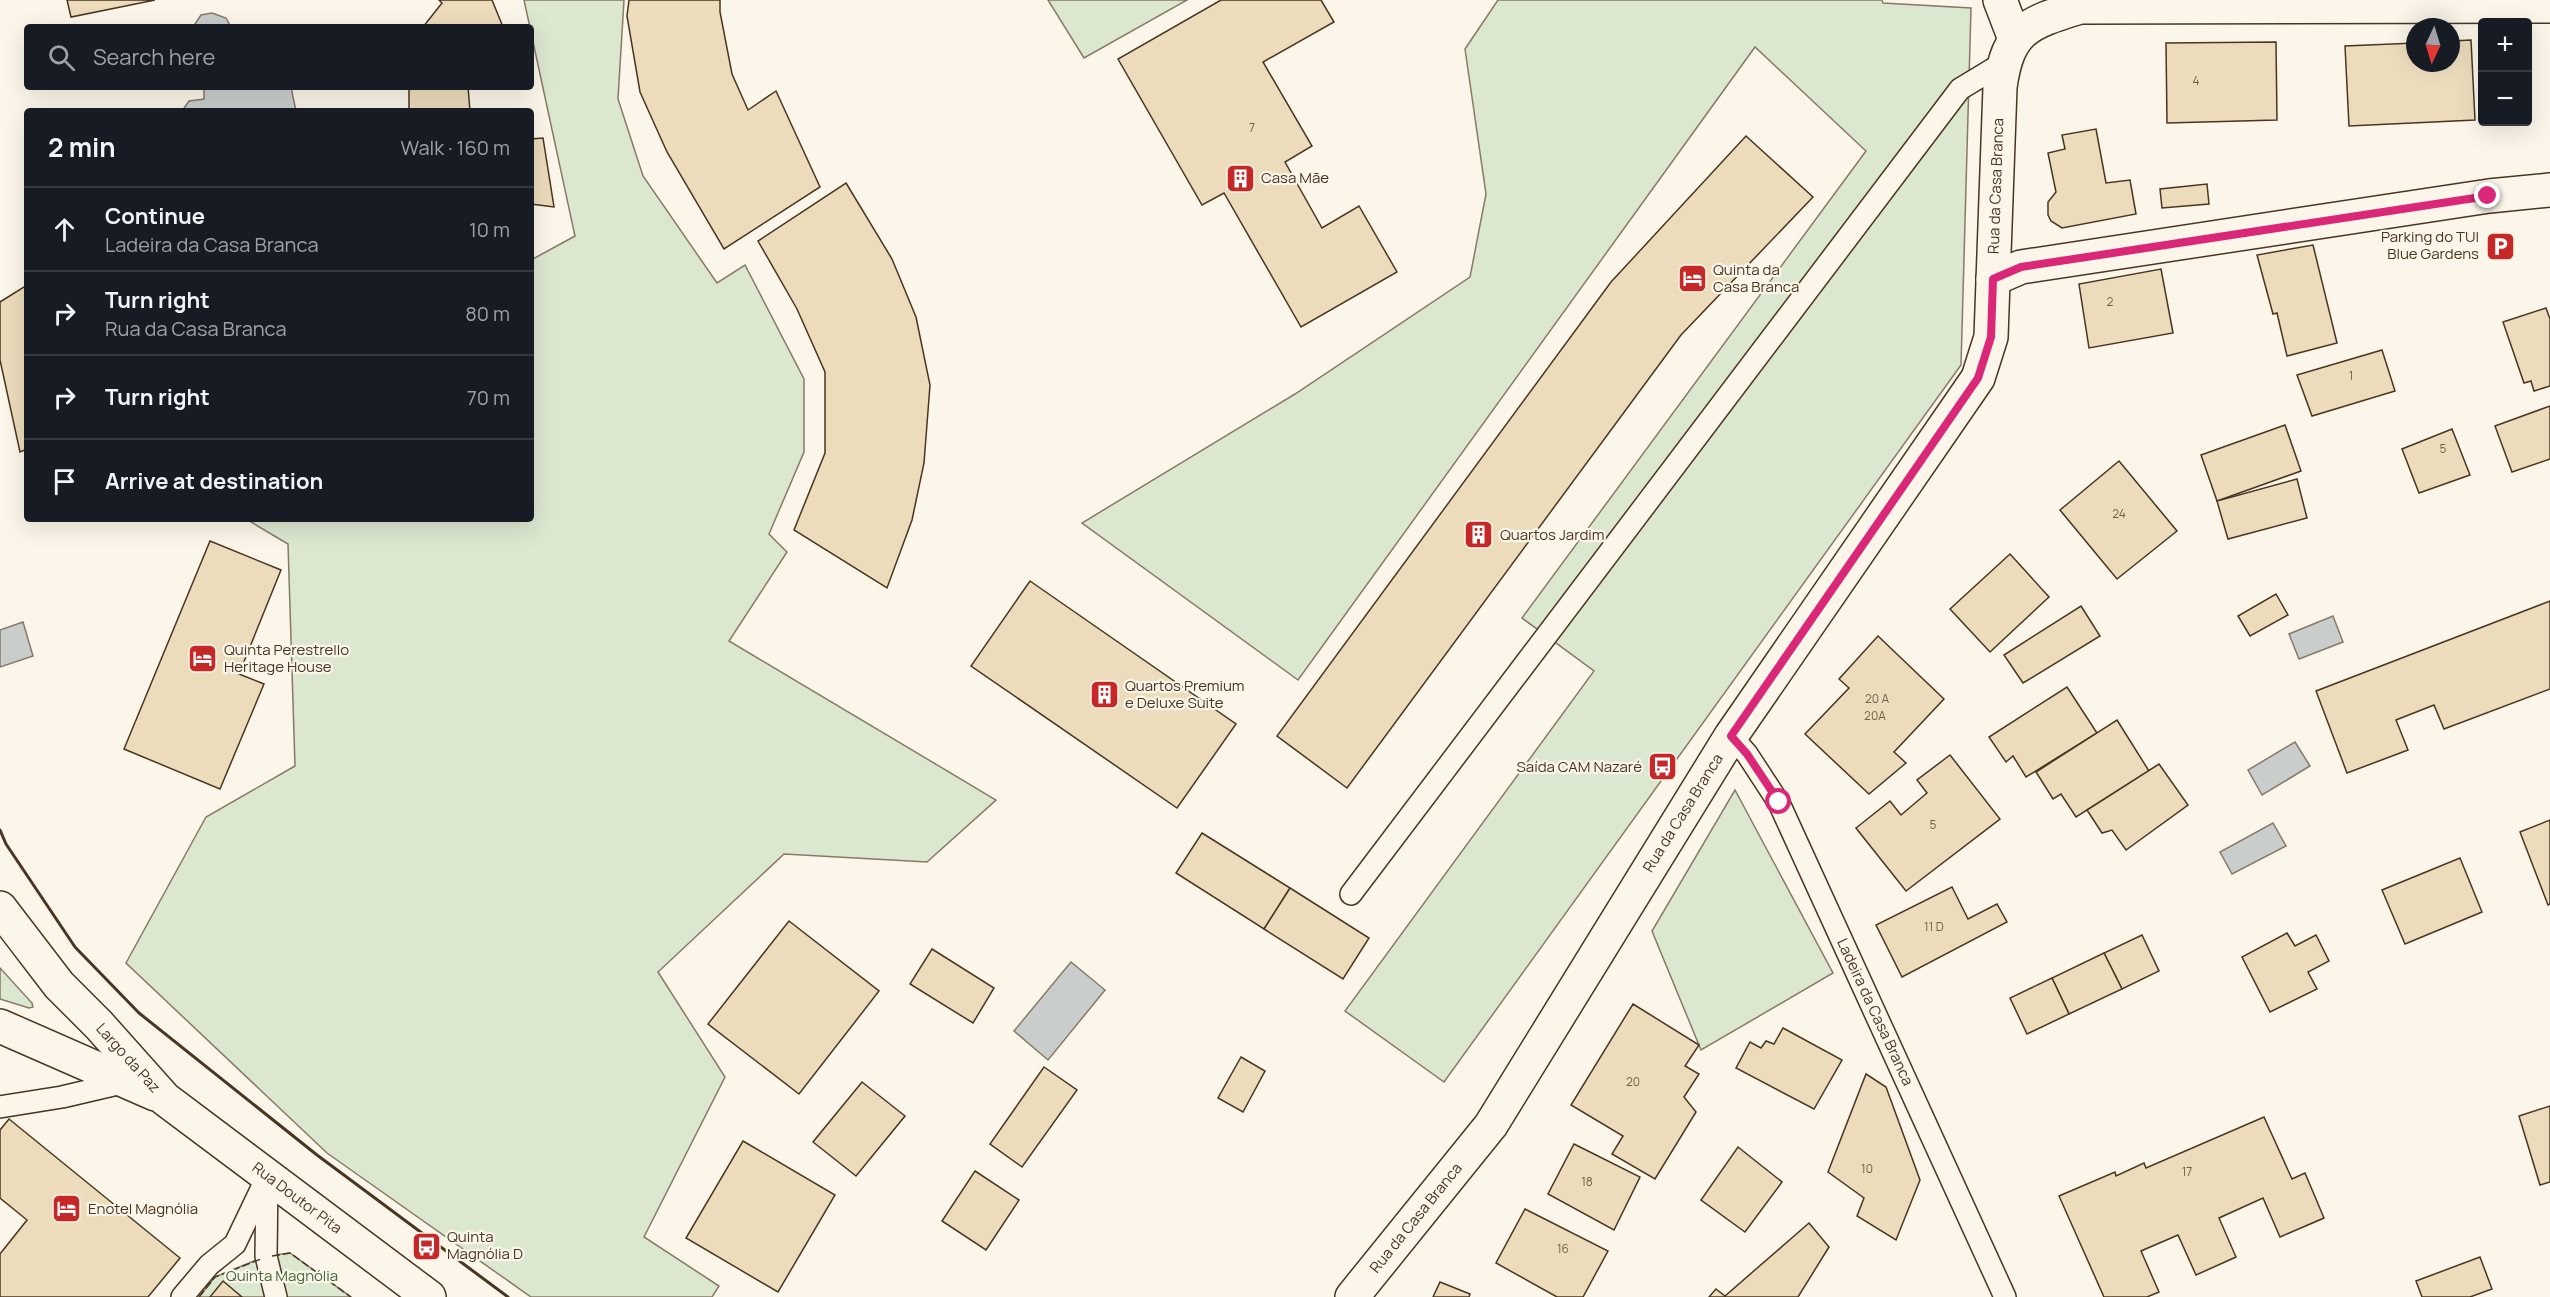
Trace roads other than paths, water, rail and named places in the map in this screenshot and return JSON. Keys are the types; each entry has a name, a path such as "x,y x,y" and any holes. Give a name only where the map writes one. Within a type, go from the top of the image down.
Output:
{"street":[{"name":"Rua da Casa Branca","path":"1352,1297 1491,1125 1731,736 1978,378 1991,337 2000,87 2009,51 2000,0"},
{"path":"2009,51 2038,20 2080,7 2550,6"},
{"path":"1993,279 2021,267 2488,196 2550,190"},
{"name":"Largo da Paz","path":"0,908 59,985 99,1025 165,1099"},
{"name":"Largo da Paz","path":"0,1026 165,1099"},
{"name":"Rua Doutor Pita","path":"165,1099 429,1297"}],"lane":[{"path":"1351,894 1960,89 2009,51"},
{"name":"Ladeira da Casa Branca","path":"1731,736 1747,754 1779,802 2005,1297"},
{"path":"0,1107 62,1097 126,1082"},
{"path":"182,1297 209,1265 235,1244 268,1175"},
{"path":"268,1175 266,1256 276,1297"}],"place":[{"name":"Casa Mãe","path":"1240,178"},
{"name":"Parking do TUI Blue Gardens","path":"2500,246"},
{"name":"Quinta da Casa Branca","path":"1692,279"},
{"name":"Quartos Jardim","path":"1479,535"},
{"name":"Quinta Perestrello Heritage House","path":"203,659"},
{"name":"Quartos Premium e Deluxe Suite","path":"1104,695"},
{"name":"Saída CAM Nazaré","path":"1663,767"},
{"name":"Enotel Magnólia","path":"67,1209"},
{"name":"Quinta Magnólia D","path":"426,1246"}],"park label":[{"name":"Quinta Magnólia","path":"282,1276"}]}
